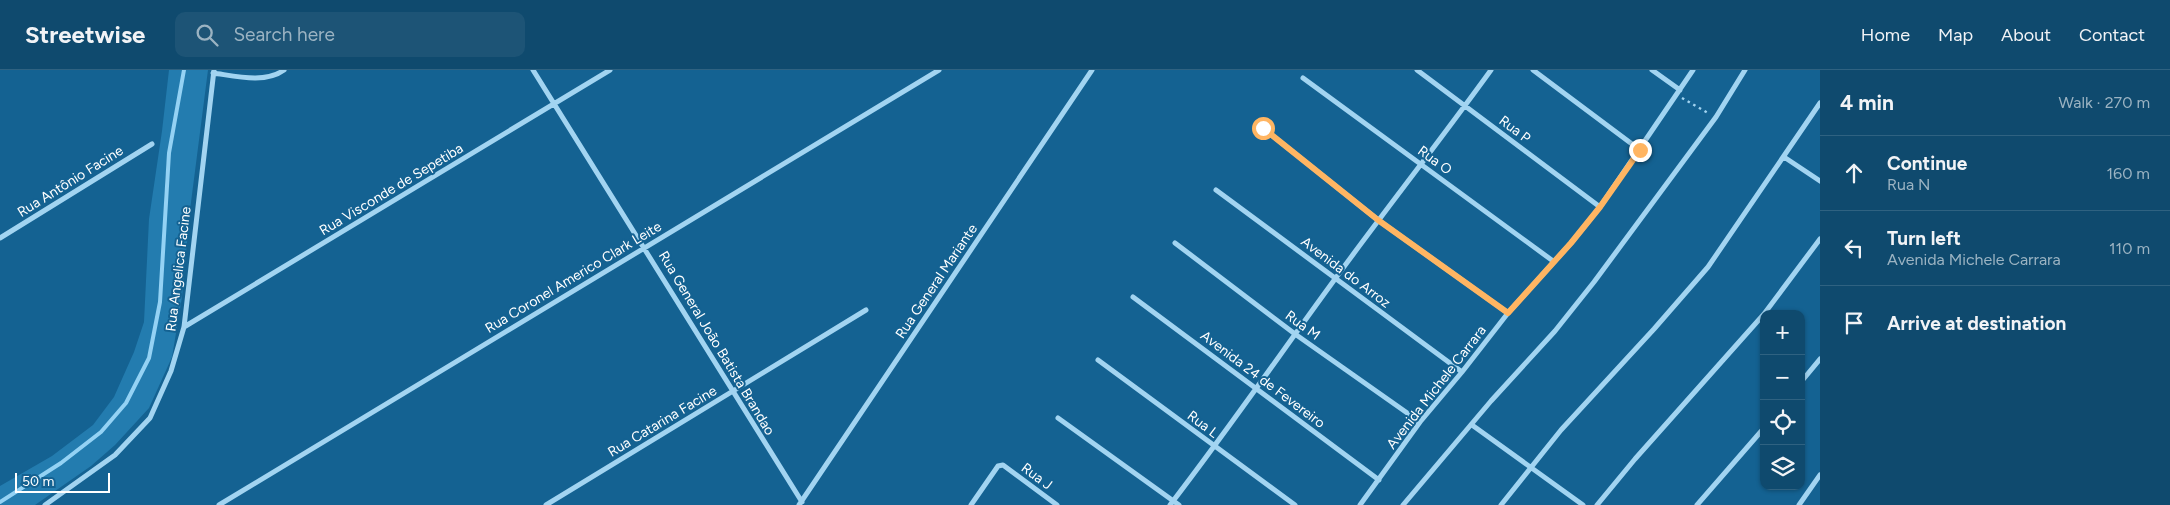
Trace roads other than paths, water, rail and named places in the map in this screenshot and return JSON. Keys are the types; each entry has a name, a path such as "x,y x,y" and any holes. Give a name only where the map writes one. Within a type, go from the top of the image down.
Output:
{"street":[{"path":"214,71 248,78 265,77 284,70"},
{"name":"Rua General João Batista Brandao","path":"533,70 644,246 800,503"},
{"name":"Rua Visconde de Sepetiba","path":"184,327 610,70"},
{"name":"Rua Coronel Americo Clark Leite","path":"219,505 644,246 939,70"},
{"name":"Rua General Mariante","path":"800,503 1092,70"},
{"name":"Rua P","path":"1417,70 1600,207"},
{"path":"1172,503 1378,220 1491,70"},
{"path":"1533,70 1640,150"},
{"path":"1652,70 1679,92"},
{"name":"Avenida Michele Carrara","path":"1360,505 1420,422 1508,313 1571,243 1600,207 1693,70"},
{"path":"1403,505 1472,426 1491,401 1555,331 1594,282 1716,117 1745,70"},
{"name":"Rua Angelica Facine","path":"45,505 115,455 150,418 171,371 184,327 214,71"},
{"name":"Rua O","path":"1303,78 1553,261"},
{"path":"1501,505 1561,430 1708,267 1820,103"},
{"path":"1263,128 1378,220 1508,313"},
{"name":"Rua Antônio Facine","path":"0,238 152,144"},
{"path":"1784,157 1820,181"},
{"name":"Avenida do Arroz","path":"1216,190 1462,372"},
{"path":"1767,310 1820,239"},
{"name":"Rua M","path":"1176,243 1295,334 1420,422"},
{"name":"Avenida 24 de Fevereiro","path":"1133,297 1379,480"},
{"name":"Rua Catarina Facine","path":"546,505 866,310"},
{"path":"1597,505 1635,459 1760,318"},
{"path":"1805,377 1820,359"},
{"name":"Rua L","path":"1098,360 1295,505"},
{"path":"1058,418 1172,503 1179,505"},
{"path":"1472,426 1583,505"},
{"path":"1697,505 1760,433"},
{"name":"Rua J","path":"971,505 998,466 1003,465 1057,505"},
{"path":"1799,505 1820,475"}],"waterway":[{"path":"0,502 61,463 101,432 126,403 149,358 160,302 169,153 184,70"}]}
